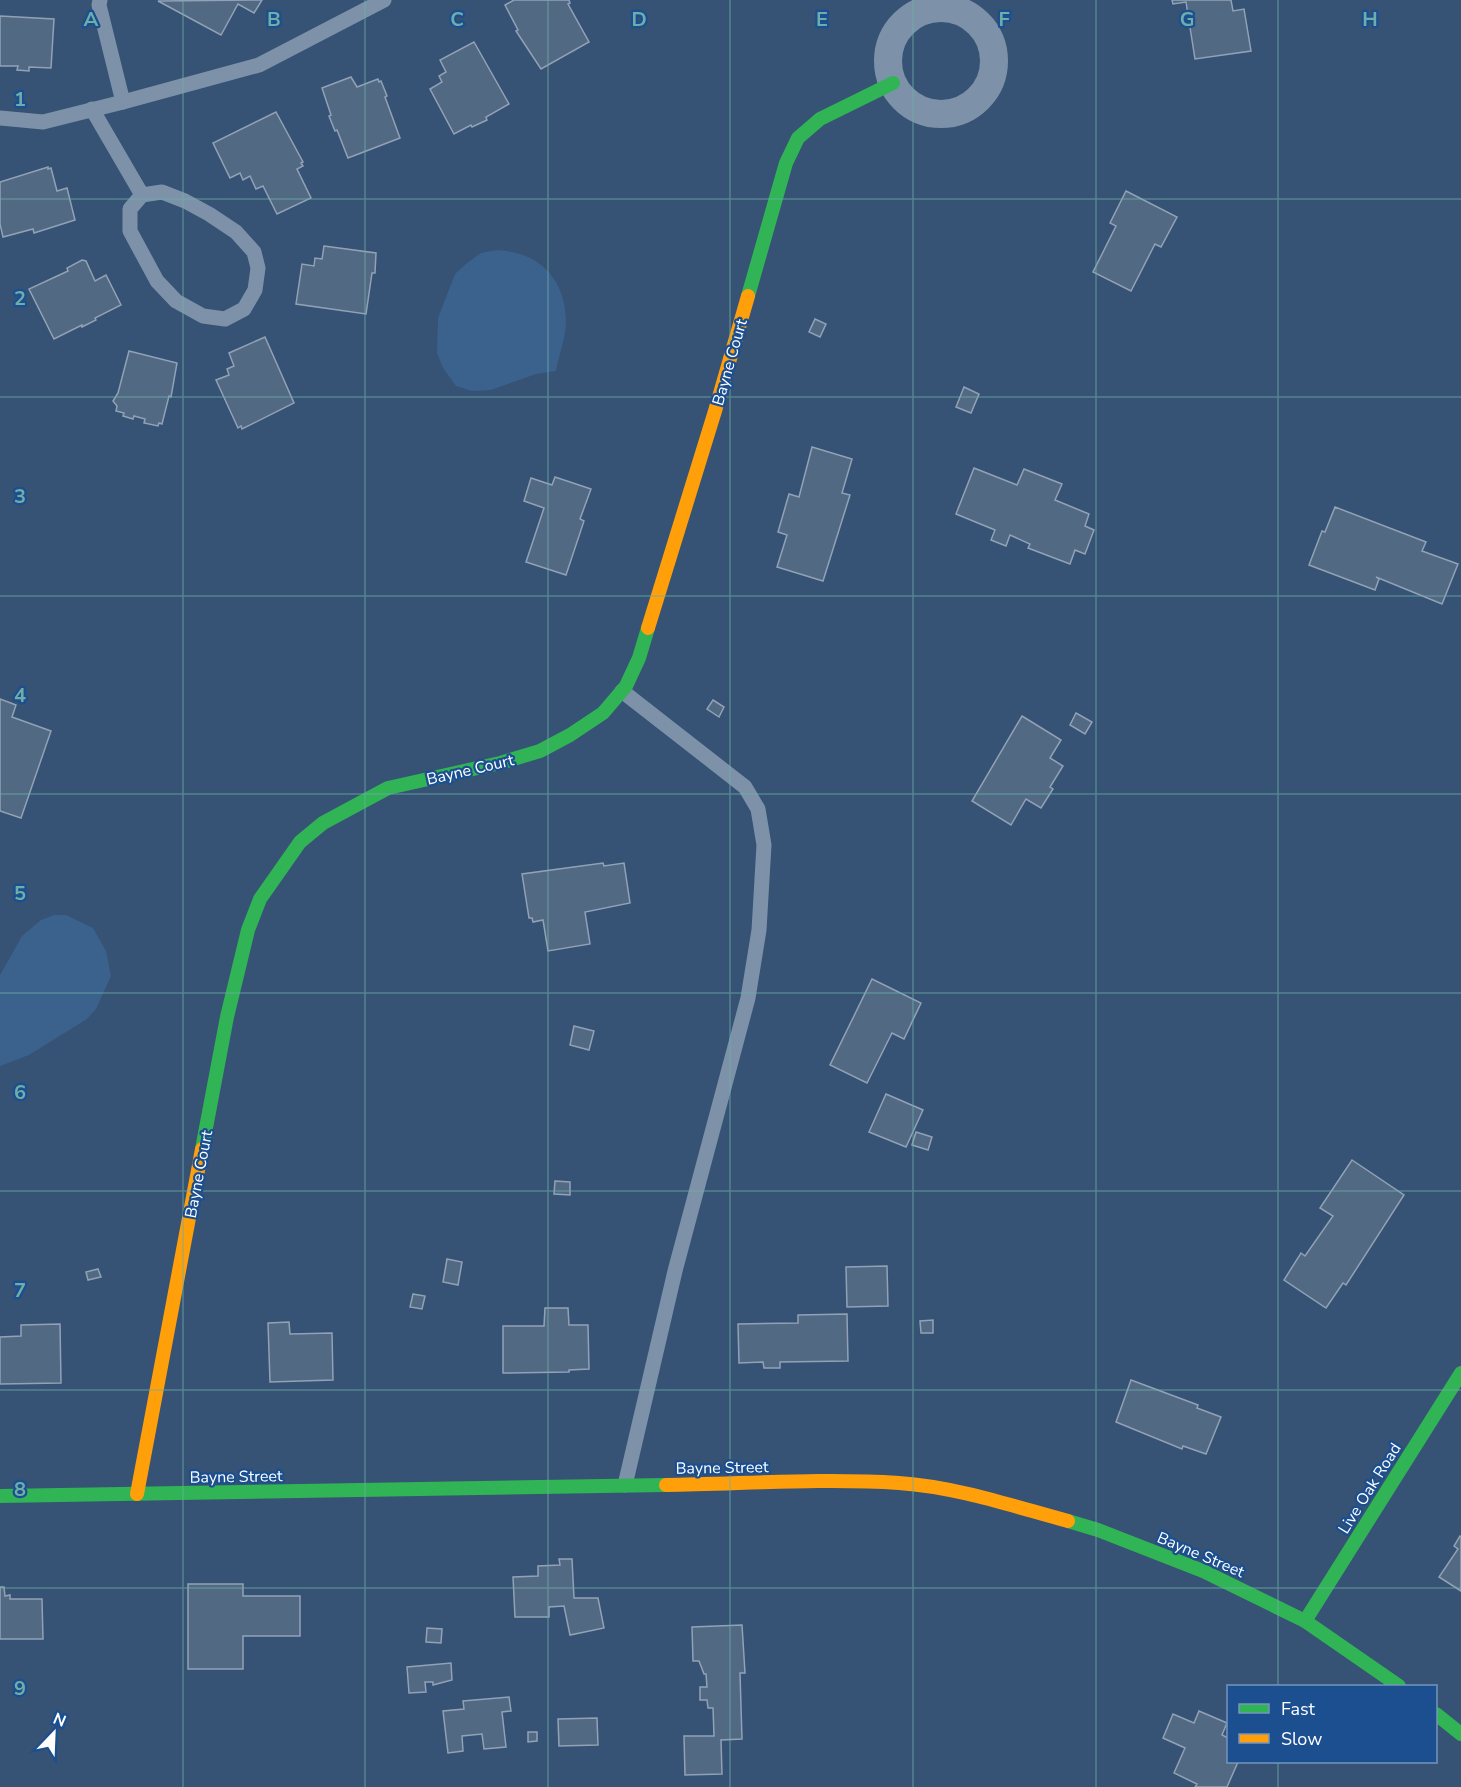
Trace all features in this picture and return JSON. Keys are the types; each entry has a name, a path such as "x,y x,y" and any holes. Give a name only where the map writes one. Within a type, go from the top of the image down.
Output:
{"street":[{"name":"Bayne Court","path":"138,1494 227,1017 248,930 260,899 300,842 323,824 388,788 500,763 540,751 570,735 603,712 622,691 639,658 715,411 786,163 798,138 820,119 893,83"},
{"name":"Live Oak Road","path":"1305,1621 1461,1373"},
{"name":"Bayne Street","path":"0,1496 625,1485 900,1483 968,1493 1098,1530 1203,1571 1305,1621 1398,1685"},
{"path":"1437,1715 1461,1734"}],"lane":[{"path":"100,0 99,5 123,102"},
{"path":"0,118 43,122 260,65 384,0"},
{"path":"92,110 142,195"},
{"path":"162,192 185,201 236,232 254,252 258,268 255,290 244,309 225,319 203,316 176,300 157,281 130,231 130,209 142,195 162,192"},
{"path":"622,691 745,787 758,809 764,845 759,930 748,998 675,1271 625,1485"}],"water":[{"path":"497,250 525,256 547,270 561,292 566,321 565,333 556,371 536,374 491,390 472,391 456,386 443,368 437,353 438,318 455,274 481,253"},
{"path":"54,915 66,915 93,928 106,951 111,976 96,1009 87,1019 29,1055 0,1066 0,975 22,936 41,920"}],"building":[{"path":"262,0 254,13 238,4 221,35 158,1"},
{"path":"514,0 569,0 568,4 589,42 541,69 516,31 518,30 505,5"},
{"path":"1172,0 1231,0 1233,11 1244,9 1251,51 1195,59 1186,2 1173,4"},
{"path":"0,16 54,19 51,68 29,67 29,71 17,70 18,66 0,66"},
{"path":"474,42 509,104 486,117 487,120 454,134 430,89 442,82 439,76 446,72 440,60"},
{"path":"351,77 357,87 378,79 379,82 381,81 400,138 348,158 329,116 331,115 322,88"},
{"path":"276,112 303,162 301,163 303,166 297,169 311,198 277,214 263,186 256,189 250,176 243,180 240,173 230,178 213,143"},
{"path":"48,167 48,169 51,168 57,191 67,188 75,220 34,233 33,229 3,237 0,224 0,182"},
{"path":"1126,191 1177,217 1161,247 1155,244 1131,291 1093,272 1116,226 1110,223"},
{"path":"324,246 376,253 375,273 372,273 366,314 296,304 302,264 314,266 315,258 322,259"},
{"path":"82,260 86,261 95,281 106,275 121,305 95,318 96,320 54,339 29,289 68,271 67,268"},
{"path":"815,319 826,324 820,337 809,332"},
{"path":"265,337 294,403 242,429 241,426 238,428 216,380 229,375 227,369 234,366 229,353"},
{"path":"129,351 177,363 171,397 169,396 162,424 159,423 158,426 144,423 145,419 123,416 124,413 116,411 117,406 113,401 118,393"},
{"path":"964,387 979,394 971,413 956,407"},
{"path":"812,447 852,459 842,493 850,495 823,581 777,567 787,535 778,532 789,494 799,497"},
{"path":"974,468 1017,485 1024,469 1062,484 1055,500 1089,514 1085,526 1094,530 1085,554 1075,550 1070,564 1028,548 1030,544 1010,535 1006,546 991,540 995,530 956,514"},
{"path":"555,477 591,489 580,519 584,521 566,575 526,562 544,508 524,501 531,478 552,485"},
{"path":"1335,507 1426,542 1422,551 1458,564 1442,604 1376,577 1379,579 1375,590 1309,565 1322,531 1325,532"},
{"path":"0,699 16,705 12,717 51,731 21,818 0,811"},
{"path":"713,700 724,707 719,717 707,709"},
{"path":"1076,713 1092,722 1085,734 1070,725"},
{"path":"1022,716 1061,740 1050,758 1063,766 1050,787 1053,789 1041,808 1026,799 1011,825 972,801"},
{"path":"603,863 604,866 624,863 630,903 585,912 590,944 548,951 543,920 533,922 532,918 529,918 522,874"},
{"path":"872,979 921,1003 904,1039 892,1033 867,1083 830,1065"},
{"path":"574,1026 594,1031 589,1050 570,1045"},
{"path":"886,1094 923,1110 906,1147 869,1132"},
{"path":"916,1132 932,1137 928,1150 912,1145"},
{"path":"1352,1160 1404,1195 1346,1285 1343,1283 1326,1308 1284,1280 1301,1253 1305,1256 1333,1216 1320,1208"},
{"path":"555,1181 570,1182 570,1195 554,1194"},
{"path":"447,1259 462,1262 458,1285 443,1282"},
{"path":"887,1266 888,1306 847,1307 846,1267"},
{"path":"98,1269 101,1277 88,1280 86,1272"},
{"path":"413,1294 425,1296 422,1309 410,1307"},
{"path":"545,1308 568,1308 569,1325 588,1325 589,1369 569,1370 569,1372 503,1373 503,1326 544,1326"},
{"path":"847,1314 848,1361 780,1362 780,1368 764,1368 763,1362 739,1363 738,1324 798,1323 798,1315"},
{"path":"933,1320 933,1333 921,1333 920,1321"},
{"path":"289,1322 290,1334 332,1333 333,1380 270,1382 268,1323"},
{"path":"60,1324 61,1383 0,1384 0,1337 21,1336 21,1325"},
{"path":"1131,1380 1198,1405 1197,1408 1221,1417 1206,1454 1183,1446 1182,1449 1116,1422"},
{"path":"1460,1536 1461,1591 1439,1577 1458,1549 1454,1546"},
{"path":"559,1559 572,1559 574,1598 598,1598 604,1628 570,1635 564,1606 549,1607 549,1617 515,1617 513,1577 538,1576 538,1566 560,1565"},
{"path":"188,1584 243,1584 243,1596 300,1596 300,1636 243,1636 243,1669 188,1669"},
{"path":"0,1587 4,1587 5,1596 10,1595 10,1599 42,1599 43,1639 0,1639"},
{"path":"742,1625 745,1673 740,1673 742,1739 721,1740 722,1774 685,1775 684,1736 714,1736 713,1708 708,1708 707,1700 700,1700 700,1687 707,1687 706,1674 699,1661 693,1661 692,1627"},
{"path":"427,1628 442,1629 441,1643 426,1642"},
{"path":"451,1663 452,1680 433,1685 433,1682 425,1682 426,1692 409,1693 407,1667"},
{"path":"509,1697 511,1711 502,1712 506,1747 484,1749 482,1734 462,1736 463,1751 448,1753 443,1711 464,1709 463,1701"},
{"path":"1199,1711 1227,1723 1222,1735 1227,1738 1227,1763 1238,1763 1227,1787 1195,1787 1197,1784 1174,1773 1185,1748 1163,1738 1173,1714 1194,1723"},
{"path":"597,1718 598,1745 559,1746 558,1719"},
{"path":"528,1732 537,1732 537,1741 528,1742"}],"traffic: fast":[{"path":"748,296 786,163 798,138 820,119 893,83"},
{"path":"202,1149 227,1017 248,930 260,899 300,842 323,823 388,788 500,763 540,751 570,735 603,713 626,686 639,658 648,628"},
{"path":"1305,1621 1461,1373"},
{"path":"0,1496 666,1485"},
{"path":"1068,1521 1098,1530 1203,1571 1305,1621 1398,1685"},
{"path":"1437,1715 1461,1734"}],"traffic: slow":[{"path":"648,628 748,296"},
{"path":"137,1494 202,1149"},
{"path":"666,1485 812,1481 899,1483 963,1493 1068,1521"}]}
